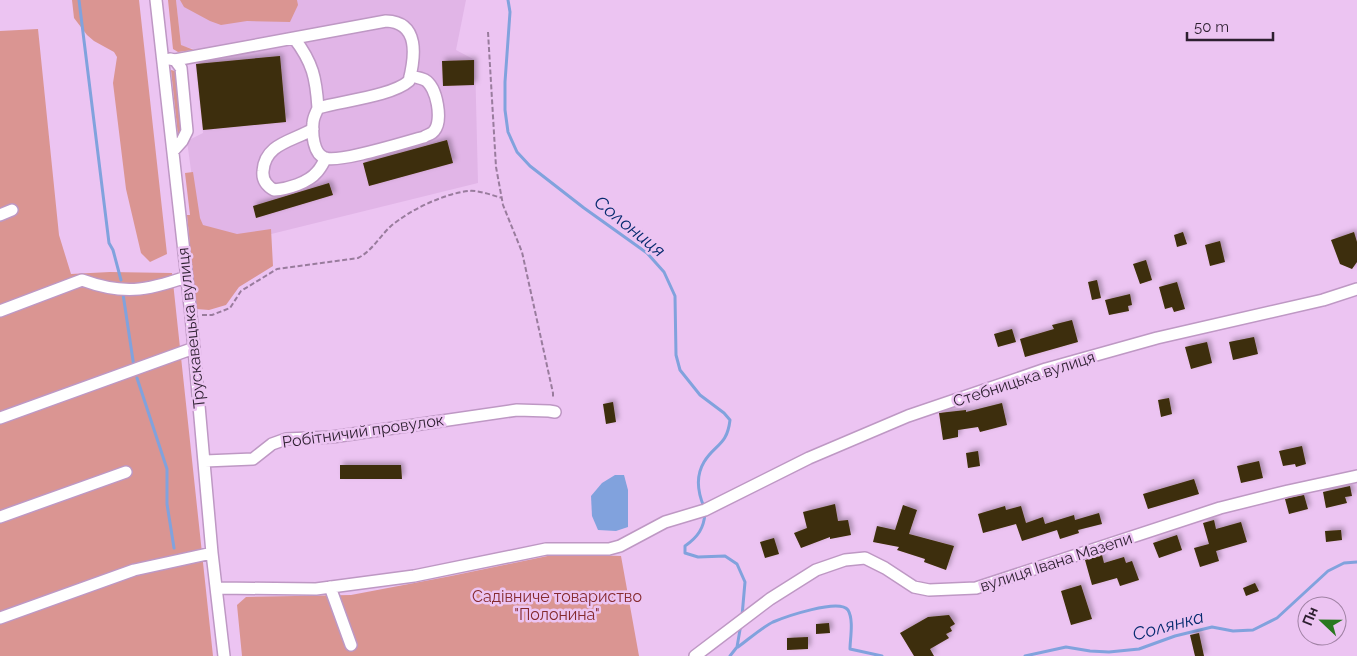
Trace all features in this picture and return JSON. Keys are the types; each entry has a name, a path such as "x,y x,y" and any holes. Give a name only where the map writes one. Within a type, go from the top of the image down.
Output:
{"street":[{"name":"Трускавецька вулиця","path":"156,0 191,316 212,553 224,656"},
{"path":"162,56 175,60 386,21 394,21 407,29 412,38 410,76 409,81 403,87 318,108"},
{"path":"294,38 306,53 312,66 318,108 313,121 315,147 326,158 356,156 424,137 434,132 439,115 432,86 425,80 410,76"},
{"path":"173,151 182,141 187,131 181,68 175,60"},
{"path":"313,129 275,147 267,157 262,175 267,186 274,190 284,189 317,173 326,158"},
{"path":"0,215 12,210"},
{"path":"0,311 82,280 119,290 157,287 186,277"},
{"name":"Стебницька вулиця","path":"217,588 330,588 414,576 546,549 609,549 620,546 666,522 705,510 809,458 908,416 1046,370 1157,338 1323,300 1357,289"},
{"path":"0,418 194,348"},
{"name":"Робітничий провулок","path":"205,461 253,459 272,444 286,439 332,437 517,410 552,412"},
{"path":"0,517 126,472"},
{"name":"вулиця Івана Мазепи","path":"695,656 770,600 816,570 845,560 865,558 885,568 914,587 929,590 976,588 1220,508 1357,476"},
{"path":"0,618 134,570 212,553"},
{"path":"330,588 351,645"}],"path":[{"path":"488,32 496,167 502,198 522,252 553,393 552,412"},
{"path":"191,316 212,315 230,308 241,292 277,270 358,258 367,253 390,226 408,213 432,201 468,191 502,198"}],"shaded area":[{"path":"176,0 466,0 456,50 475,60 478,183 202,251 187,141 203,133 194,49 181,46"}],"green space":[{"path":"72,0 139,0 167,254 150,262 141,253 126,189 113,83 117,57 114,52 87,35 74,18"},
{"path":"168,0 176,0 181,45 194,50 178,52 173,49"},
{"path":"180,0 297,0 298,5 290,22 247,21 221,25 184,7"},
{"path":"38,29 59,235 71,274 110,272 172,273 213,656 0,656 0,31"},
{"path":"171,70 175,71 182,135 179,137 178,136"},
{"path":"193,172 200,218 203,225 237,234 271,229 273,266 239,287 226,305 209,310 196,309 187,215 190,215 185,173"},
{"name":"Садівниче товариство \"Полонина\"","path":"557,554 621,556 639,656 242,656 237,605 246,597 351,595"}],"water":[{"path":"615,475 624,475 628,490 628,527 616,531 598,530 592,516 591,496 602,483"}],"building":[{"path":"280,56 286,122 203,130 196,64"},
{"path":"474,60 474,85 443,86 442,61"},
{"path":"447,140 453,163 369,186 363,163"},
{"path":"329,183 333,195 256,218 253,206"},
{"path":"1183,232 1187,244 1177,247 1174,235"},
{"path":"1354,232 1357,242 1357,262 1352,269 1340,264 1331,240"},
{"path":"1220,241 1225,262 1210,266 1205,245"},
{"path":"1146,260 1152,280 1140,284 1133,264"},
{"path":"1097,280 1101,298 1092,300 1088,282"},
{"path":"1177,282 1185,309 1174,312 1172,307 1165,309 1159,287"},
{"path":"1130,294 1132,305 1128,306 1129,311 1109,315 1105,300"},
{"path":"1072,320 1078,342 1025,357 1020,339 1054,329 1052,325"},
{"path":"1012,329 1016,342 998,347 994,334"},
{"path":"1254,337 1258,354 1233,360 1229,342"},
{"path":"1207,342 1212,363 1191,369 1185,347"},
{"path":"1169,398 1172,414 1161,417 1158,400"},
{"path":"613,402 616,422 606,424 603,404"},
{"path":"1002,403 1007,425 980,432 978,427 958,430 958,437 943,440 939,413 966,410 966,412"},
{"path":"1302,446 1306,464 1296,467 1295,464 1283,466 1279,451"},
{"path":"978,451 980,466 968,468 966,453"},
{"path":"1259,461 1263,478 1241,483 1237,466"},
{"path":"340,465 401,465 402,479 340,479"},
{"path":"1194,479 1199,494 1148,509 1143,494"},
{"path":"1350,486 1352,496 1345,497 1347,503 1326,508 1323,492"},
{"path":"1304,495 1308,509 1289,514 1285,499"},
{"path":"835,504 838,521 848,520 851,535 830,539 830,537 801,548 794,533 807,528 803,512"},
{"path":"903,505 917,510 909,534 954,546 946,570 924,562 925,559 897,550 899,547 873,542 877,526 895,530"},
{"path":"1005,506 1006,510 1021,506 1026,523 1043,517 1045,524 1074,515 1075,520 1099,513 1102,524 1078,530 1079,533 1060,539 1057,530 1022,541 1016,524 983,533 978,514"},
{"path":"1214,520 1216,529 1241,522 1247,542 1216,551 1219,561 1200,567 1194,548 1209,544 1203,523"},
{"path":"1341,530 1342,540 1326,542 1325,531"},
{"path":"1177,535 1182,550 1159,558 1153,543"},
{"path":"774,538 779,554 765,558 760,542"},
{"path":"1102,555 1104,563 1124,557 1126,563 1132,561 1139,580 1120,586 1117,578 1092,585 1085,560"},
{"path":"1255,583 1259,591 1246,596 1243,588"},
{"path":"1081,585 1092,619 1071,625 1061,591"},
{"path":"949,615 955,624 950,627 952,631 946,634 949,638 930,649 934,656 914,656 900,633 928,617"},
{"path":"829,623 830,633 816,634 816,624"},
{"path":"1199,633 1204,656 1195,656 1190,635"},
{"path":"808,637 808,649 787,650 787,638"}],"waterway":[{"path":"79,0 109,243 113,250 121,280"},
{"name":"Солониця","path":"508,0 510,12 505,110 508,132 517,152 530,166 584,208 647,253 664,272 675,296 676,355 680,370 700,395 724,413 730,420 726,435 708,456 699,473 699,491 704,507"},
{"path":"123,294 134,367"},
{"path":"137,378 167,469 167,504 174,548"},
{"name":"Солониця","path":"705,513 702,528 697,536 685,546 685,553 698,557 725,556 737,564 745,582 742,616"},
{"name":"Солянка","path":"1025,656 1066,647 1109,652 1139,649 1175,636 1212,627 1233,631 1253,630 1277,618 1328,571 1344,563 1357,562"},
{"name":"Солянка","path":"738,647 773,622 823,607 834,606 843,607 850,614 850,649 882,656"},
{"name":"Солониця","path":"730,656 737,647 741,624"}]}
